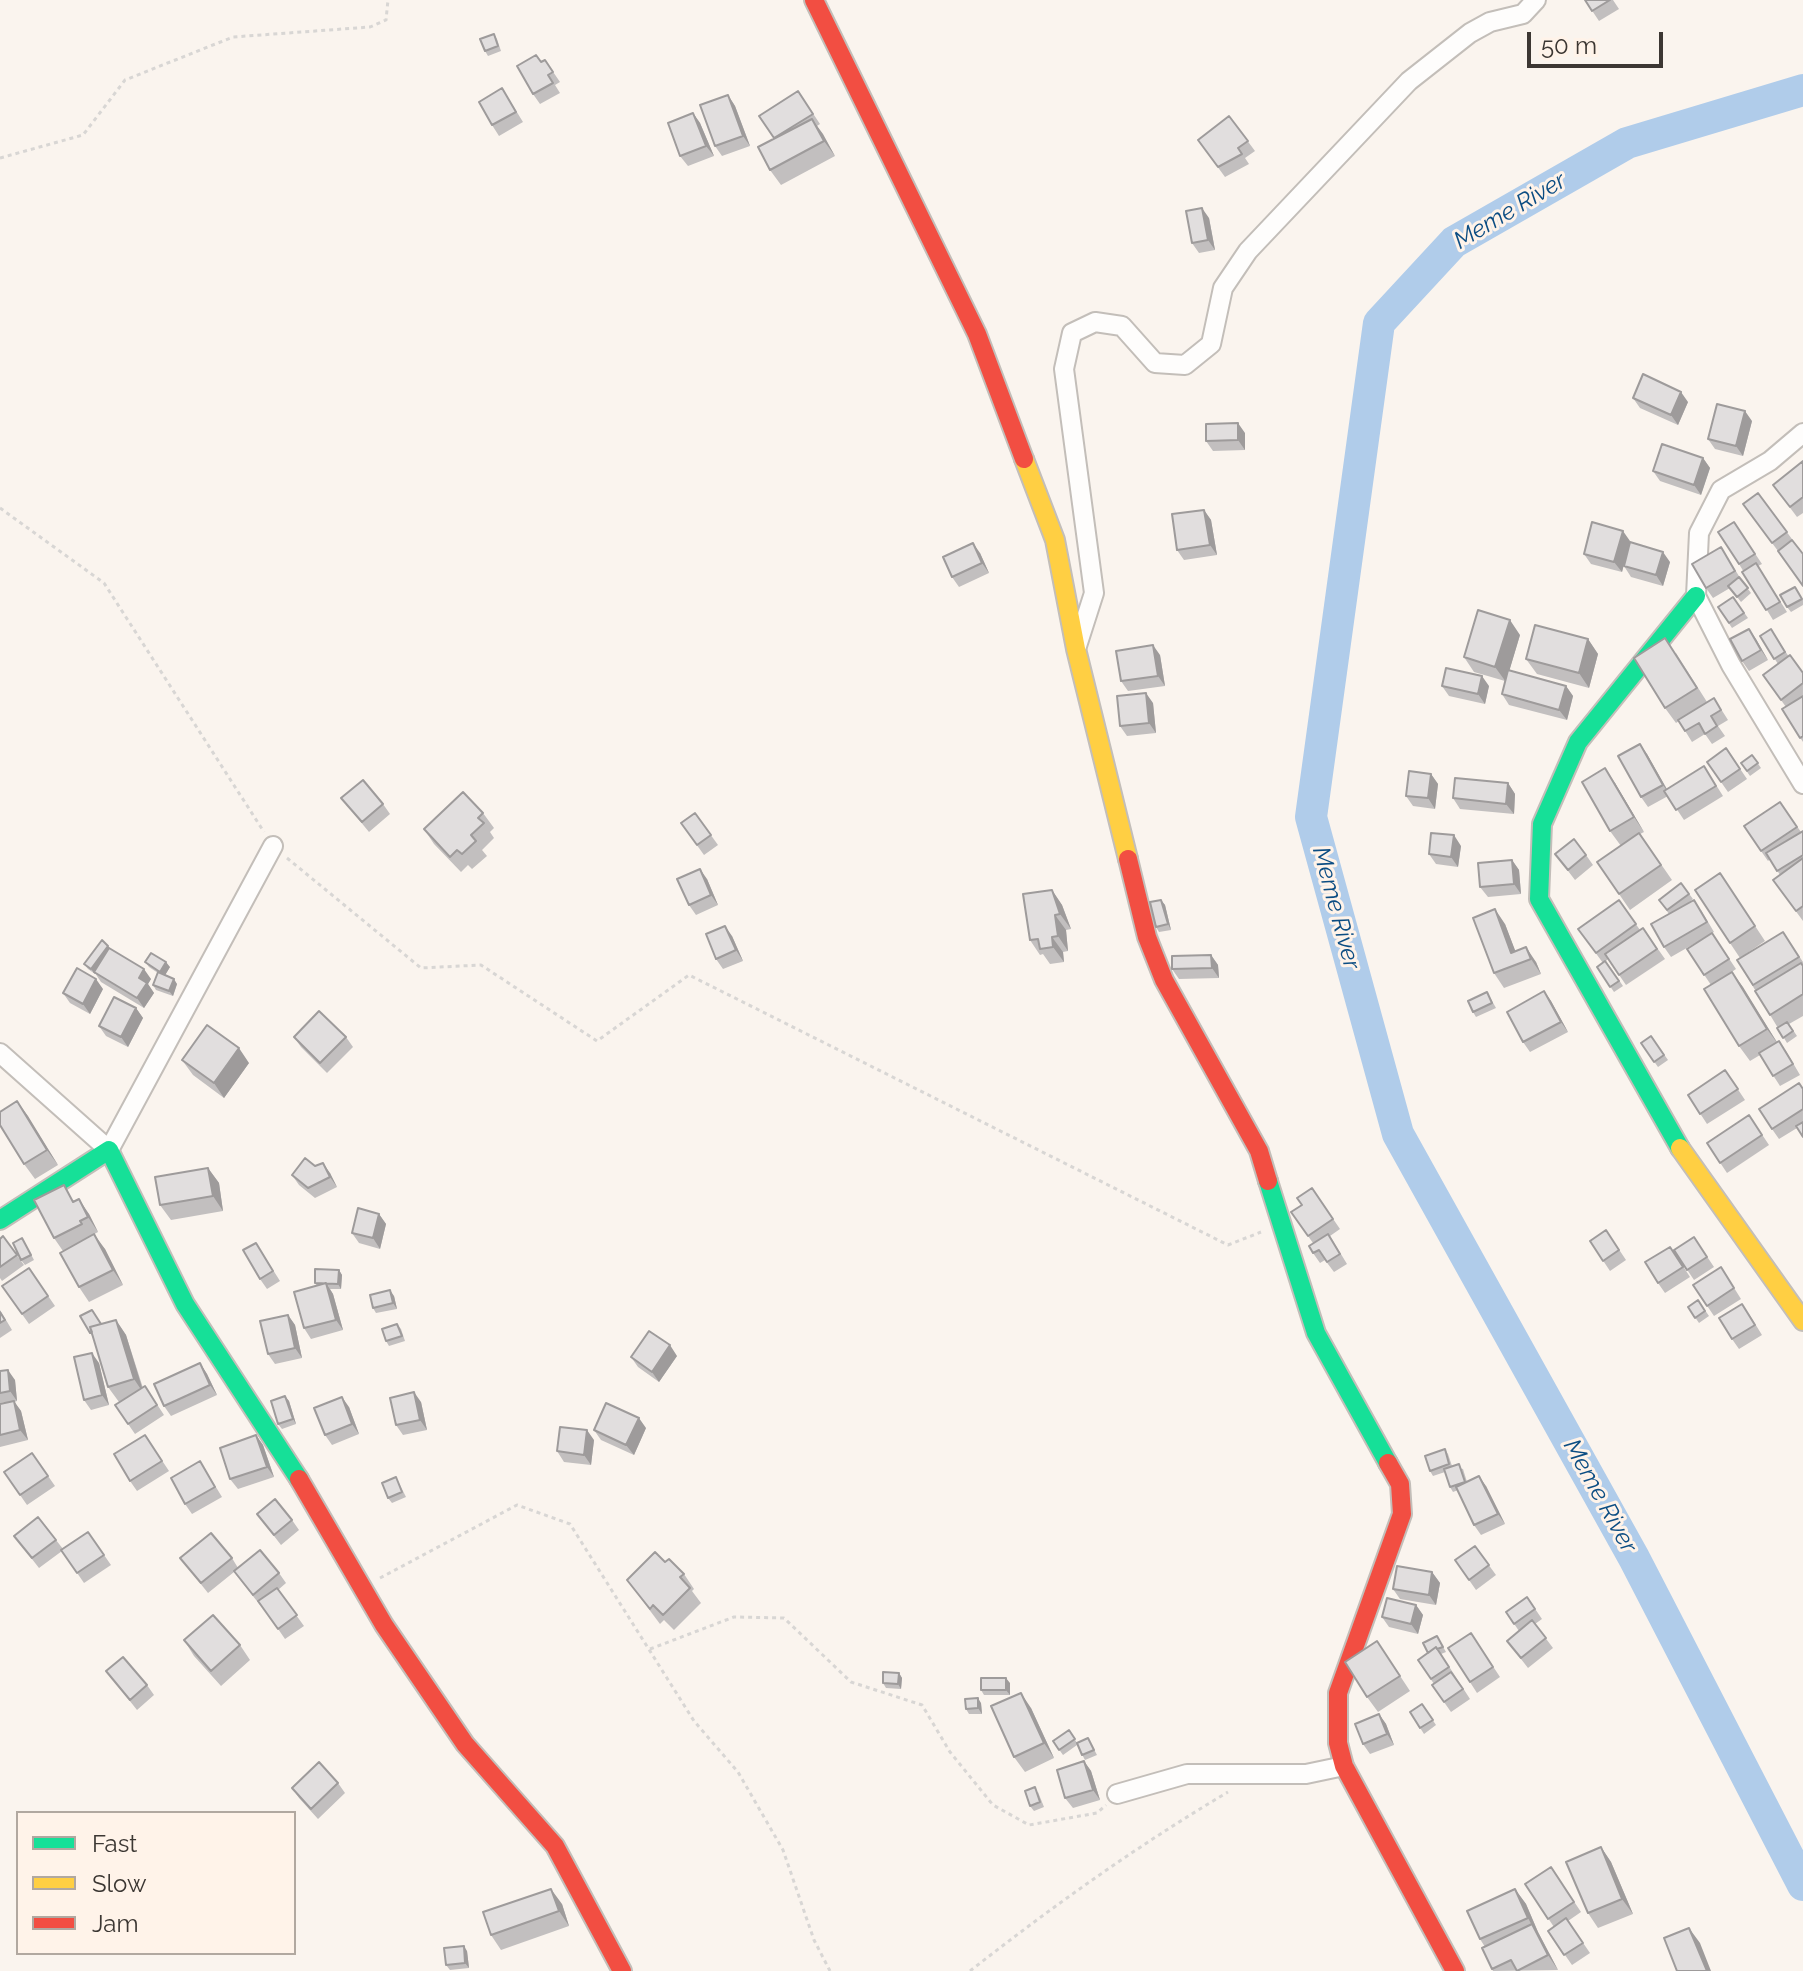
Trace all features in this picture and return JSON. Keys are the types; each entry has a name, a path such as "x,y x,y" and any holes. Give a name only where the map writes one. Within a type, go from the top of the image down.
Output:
{"street":[{"path":"814,0 977,334 1055,540 1076,649 1147,937 1164,980 1259,1151 1316,1333 1400,1484 1402,1514 1338,1693 1338,1743 1344,1766 1455,1971"},
{"path":"1076,649 1094,593 1064,369 1072,333 1095,322 1122,326 1155,363 1185,365 1211,344 1223,288 1248,251 1409,81 1470,33 1490,22 1523,14 1536,0"},
{"path":"1803,433 1770,461 1721,490 1699,533 1696,596 1731,665 1803,784"},
{"path":"1696,596 1578,742 1542,824 1539,899 1691,1167 1803,1321"},
{"path":"0,1220 109,1150 273,846"},
{"path":"0,1053 109,1150 185,1304 297,1475 362,1587 465,1744 555,1846 622,1971"},
{"path":"1117,1794 1187,1774 1306,1774 1344,1766"}],"path":[{"path":"0,158 83,135 125,80 233,37 370,27 386,20 388,0"},
{"path":"0,508 104,583 273,846 421,968 481,965 597,1041 689,975 1228,1245 1281,1224"},
{"path":"362,1587 517,1505 570,1524 694,1721 738,1772 783,1850 814,1940 830,1971"},
{"path":"648,1649 734,1617 784,1618 851,1682 922,1705 950,1752 993,1805 1029,1825 1097,1813 1117,1794"},
{"path":"970,1971 1059,1900 1104,1874 1132,1850 1232,1790"}],"building":[{"path":"1585,0 1610,0 1592,11"},
{"path":"494,34 498,46 485,51 480,39"},
{"path":"536,55 541,62 545,60 553,72 548,75 553,83 533,94 517,66"},
{"path":"502,88 516,112 492,125 479,102"},
{"path":"798,91 813,114 774,138 759,116"},
{"path":"728,95 743,136 715,146 700,105"},
{"path":"693,113 706,146 680,156 668,123"},
{"path":"1229,116 1248,141 1238,148 1242,154 1218,167 1198,140"},
{"path":"812,119 824,141 770,170 758,147"},
{"path":"1202,208 1208,240 1192,243 1186,211"},
{"path":"1643,374 1681,392 1671,415 1633,398"},
{"path":"1717,404 1745,411 1736,446 1708,439"},
{"path":"1238,423 1238,440 1206,441 1206,424"},
{"path":"1662,444 1703,458 1694,485 1653,471"},
{"path":"1803,461 1803,497 1790,507 1773,485"},
{"path":"1758,493 1787,532 1772,543 1743,504"},
{"path":"1204,510 1210,545 1177,550 1172,514"},
{"path":"1592,522 1623,531 1614,562 1584,554"},
{"path":"1734,522 1755,554 1739,564 1718,532"},
{"path":"1792,540 1803,554 1803,586 1778,551"},
{"path":"1630,542 1663,552 1656,575 1624,566"},
{"path":"973,543 982,563 952,577 943,557"},
{"path":"1721,547 1735,571 1706,588 1692,564"},
{"path":"1756,563 1780,602 1766,610 1742,572"},
{"path":"1739,577 1748,588 1737,597 1728,586"},
{"path":"1795,587 1802,599 1787,607 1780,595"},
{"path":"1733,597 1744,613 1729,623 1718,607"},
{"path":"1478,610 1510,620 1495,667 1464,657"},
{"path":"1535,625 1588,639 1579,673 1526,659"},
{"path":"1749,629 1761,650 1742,661 1730,639"},
{"path":"1771,629 1785,652 1774,659 1760,636"},
{"path":"1665,638 1697,688 1665,708 1634,658"},
{"path":"1153,645 1158,676 1121,681 1116,651"},
{"path":"1790,655 1803,673 1803,683 1781,700 1763,675"},
{"path":"1446,668 1482,676 1478,694 1442,686"},
{"path":"1508,670 1566,686 1559,710 1502,694"},
{"path":"1146,693 1149,723 1120,726 1117,696"},
{"path":"1803,696 1803,736 1800,738 1782,709"},
{"path":"1714,698 1721,710 1711,716 1717,726 1705,734 1699,723 1685,731 1678,720"},
{"path":"1640,744 1663,785 1641,797 1618,756"},
{"path":"1726,748 1740,769 1721,782 1707,762"},
{"path":"1752,755 1758,763 1747,771 1741,763"},
{"path":"1704,766 1716,786 1676,810 1664,791"},
{"path":"1605,768 1634,817 1610,831 1582,782"},
{"path":"1409,771 1431,774 1428,798 1406,796"},
{"path":"1455,778 1508,783 1506,804 1453,798"},
{"path":"363,780 383,804 362,822 341,798"},
{"path":"463,792 483,813 478,818 484,823 471,835 476,841 462,854 457,850 450,857 424,829"},
{"path":"1780,802 1797,827 1761,851 1744,826"},
{"path":"695,813 711,835 697,845 681,823"},
{"path":"1803,831 1803,855 1777,871 1766,853"},
{"path":"1431,833 1454,835 1451,857 1429,854"},
{"path":"1639,833 1661,865 1619,894 1597,862"},
{"path":"1574,839 1586,855 1568,870 1555,854"},
{"path":"1803,858 1803,906 1796,911 1773,880"},
{"path":"1512,860 1514,884 1480,887 1478,863"},
{"path":"700,869 711,895 689,905 677,879"},
{"path":"1720,873 1755,926 1730,943 1695,890"},
{"path":"1681,883 1689,894 1667,910 1659,900"},
{"path":"1052,890 1060,914 1055,915 1058,936 1052,937 1053,947 1040,949 1038,939 1030,940 1023,894"},
{"path":"1161,900 1168,924 1156,927 1150,902"},
{"path":"1619,900 1636,924 1596,953 1578,929"},
{"path":"1694,900 1707,922 1664,947 1651,924"},
{"path":"1495,909 1511,953 1526,947 1531,959 1494,973 1473,918"},
{"path":"725,926 736,950 716,959 706,934"},
{"path":"1643,928 1657,949 1619,975 1605,954"},
{"path":"1783,932 1799,957 1753,985 1737,960"},
{"path":"1712,933 1729,959 1704,975 1687,949"},
{"path":"102,940 108,946 91,969 84,964"},
{"path":"109,948 144,969 139,978 147,983 137,998 94,972"},
{"path":"151,953 166,962 160,972 145,962"},
{"path":"1211,955 1212,968 1172,969 1172,956"},
{"path":"1605,961 1619,981 1610,987 1597,967"},
{"path":"1801,963 1803,994 1770,1015 1755,991"},
{"path":"77,968 96,979 83,1004 63,993"},
{"path":"158,972 174,979 169,991 153,985"},
{"path":"1732,972 1767,1029 1739,1046 1704,989"},
{"path":"1544,991 1561,1022 1523,1042 1507,1012"},
{"path":"1487,992 1492,1003 1473,1012 1468,1001"},
{"path":"114,997 136,1008 121,1037 99,1026"},
{"path":"319,1011 346,1037 320,1063 294,1037"},
{"path":"1787,1022 1793,1031 1783,1038 1777,1028"},
{"path":"207,1025 239,1048 214,1083 182,1060"},
{"path":"1651,1036 1664,1055 1654,1062 1641,1043"},
{"path":"1779,1041 1793,1064 1773,1076 1759,1053"},
{"path":"1725,1070 1738,1089 1700,1114 1688,1095"},
{"path":"1799,1083 1803,1089 1803,1109 1772,1129 1759,1109"},
{"path":"17,1101 47,1150 24,1164 0,1125 0,1112"},
{"path":"1749,1115 1762,1135 1720,1163 1707,1143"},
{"path":"1803,1122 1803,1137 1796,1126"},
{"path":"305,1158 315,1166 323,1163 330,1177 308,1188 292,1175"},
{"path":"208,1168 213,1196 160,1205 155,1177"},
{"path":"64,1185 73,1202 79,1199 88,1217 80,1221 82,1224 54,1238 34,1200"},
{"path":"1312,1188 1333,1219 1308,1236 1291,1212 1302,1205 1297,1198"},
{"path":"358,1208 379,1214 373,1238 352,1233"},
{"path":"1606,1230 1619,1250 1603,1261 1590,1241"},
{"path":"94,1234 113,1270 79,1287 60,1253"},
{"path":"1328,1234 1340,1254 1327,1262 1319,1250 1313,1253 1309,1246"},
{"path":"3,1236 17,1255 0,1267 0,1239"},
{"path":"1694,1237 1707,1257 1687,1270 1674,1250"},
{"path":"22,1238 31,1255 21,1260 13,1243"},
{"path":"256,1243 273,1271 260,1279 243,1250"},
{"path":"1670,1247 1683,1267 1658,1283 1645,1262"},
{"path":"1721,1267 1734,1288 1707,1306 1693,1285"},
{"path":"29,1268 48,1296 22,1314 2,1286"},
{"path":"315,1269 339,1270 338,1284 315,1283"},
{"path":"326,1283 336,1320 304,1328 294,1292"},
{"path":"390,1290 393,1303 373,1308 370,1295"},
{"path":"1698,1300 1705,1311 1695,1318 1688,1307"},
{"path":"1742,1304 1755,1325 1732,1339 1719,1318"},
{"path":"92,1310 101,1324 90,1327 90,1333 80,1316"},
{"path":"288,1315 295,1348 268,1354 260,1321"},
{"path":"116,1320 134,1379 108,1387 90,1327"},
{"path":"397,1324 402,1336 386,1341 382,1329"},
{"path":"649,1331 670,1345 652,1372 631,1357"},
{"path":"92,1353 102,1395 84,1400 74,1357"},
{"path":"200,1363 210,1385 164,1406 154,1384"},
{"path":"8,1370 10,1391 0,1393 0,1371"},
{"path":"145,1386 157,1405 128,1424 115,1405"},
{"path":"414,1392 420,1420 396,1425 390,1398"},
{"path":"285,1396 293,1419 278,1424 271,1401"},
{"path":"342,1397 352,1424 325,1435 314,1408"},
{"path":"14,1401 20,1430 0,1435 0,1404"},
{"path":"606,1403 639,1418 626,1445 594,1430"},
{"path":"560,1427 587,1430 584,1455 557,1451"},
{"path":"145,1435 162,1461 130,1481 114,1454"},
{"path":"256,1435 267,1467 230,1479 220,1448"},
{"path":"1445,1449 1449,1464 1430,1471 1425,1456"},
{"path":"32,1453 48,1476 20,1495 4,1472"},
{"path":"200,1461 215,1487 185,1504 171,1478"},
{"path":"1459,1464 1465,1482 1450,1487 1444,1469"},
{"path":"1479,1476 1498,1514 1474,1525 1456,1487"},
{"path":"396,1477 402,1492 388,1498 382,1483"},
{"path":"275,1499 292,1520 274,1535 257,1514"},
{"path":"38,1517 56,1540 32,1558 14,1536"},
{"path":"88,1532 104,1555 77,1573 61,1550"},
{"path":"211,1533 232,1558 201,1583 180,1558"},
{"path":"1475,1546 1489,1565 1469,1580 1455,1560"},
{"path":"260,1550 279,1573 253,1595 234,1571"},
{"path":"655,1552 665,1562 669,1559 684,1574 680,1577 690,1588 663,1615 653,1605 650,1609 627,1580"},
{"path":"1397,1566 1432,1572 1429,1595 1393,1589"},
{"path":"277,1588 297,1615 278,1629 258,1601"},
{"path":"1527,1597 1535,1609 1514,1624 1506,1612"},
{"path":"1387,1598 1416,1605 1411,1624 1382,1617"},
{"path":"213,1615 240,1645 211,1671 184,1640"},
{"path":"1532,1620 1546,1638 1521,1658 1507,1641"},
{"path":"1471,1633 1493,1667 1470,1682 1448,1648"},
{"path":"1437,1636 1443,1647 1436,1647 1428,1653 1423,1643"},
{"path":"1377,1641 1400,1676 1367,1697 1345,1662"},
{"path":"1436,1647 1449,1667 1431,1679 1418,1660"},
{"path":"123,1657 147,1685 130,1700 106,1671"},
{"path":"883,1672 899,1673 898,1684 883,1683"},
{"path":"1451,1672 1463,1689 1444,1702 1432,1685"},
{"path":"981,1678 1006,1678 1006,1690 981,1690"},
{"path":"1021,1693 1044,1743 1014,1757 991,1706"},
{"path":"978,1698 978,1708 966,1709 965,1699"},
{"path":"1422,1704 1433,1720 1420,1728 1410,1712"},
{"path":"1379,1714 1387,1734 1363,1744 1355,1724"},
{"path":"1069,1730 1075,1739 1059,1750 1053,1741"},
{"path":"1088,1738 1094,1750 1082,1755 1077,1743"},
{"path":"1084,1761 1093,1790 1065,1798 1057,1770"},
{"path":"319,1762 338,1783 311,1809 292,1788"},
{"path":"1035,1787 1040,1802 1030,1806 1025,1791"},
{"path":"1601,1847 1622,1899 1588,1913 1566,1862"},
{"path":"1551,1867 1574,1902 1548,1919 1525,1884"},
{"path":"551,1889 559,1911 491,1935 483,1912"},
{"path":"1515,1889 1528,1918 1480,1939 1467,1911"},
{"path":"1566,1918 1583,1943 1564,1955 1548,1931"},
{"path":"1532,1924 1548,1955 1517,1971 1511,1960 1492,1969 1482,1948"},
{"path":"1689,1928 1707,1971 1677,1971 1664,1938"},
{"path":"464,1946 465,1963 446,1965 444,1948"}],"waterway":[{"name":"Meme River","path":"1803,90 1627,143 1454,242 1379,323 1311,817 1398,1134 1634,1558 1803,1885"}],"traffic: fast":[{"path":"1680,1148 1539,899 1542,824 1578,742 1696,596"},
{"path":"0,1220 109,1150 185,1304 299,1479"},
{"path":"1268,1181 1316,1333 1388,1463"}],"traffic: slow":[{"path":"1024,459 1055,540 1076,649 1128,859"},
{"path":"1680,1148 1803,1321"}],"traffic: jam":[{"path":"814,0 977,334 1024,459"},
{"path":"1128,859 1147,937 1164,980 1259,1151 1268,1181"},
{"path":"1388,1463 1400,1484 1402,1514 1338,1693 1338,1743 1344,1766 1455,1971"},
{"path":"299,1479 384,1625 465,1744 555,1846 622,1971"}]}
